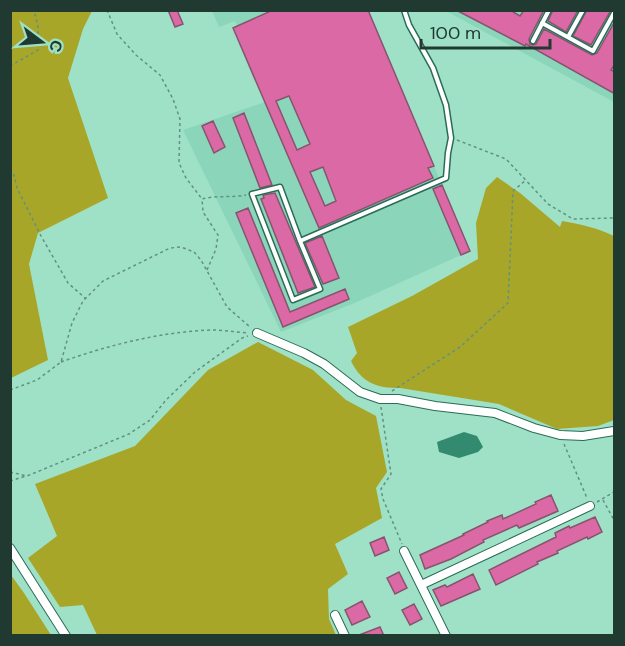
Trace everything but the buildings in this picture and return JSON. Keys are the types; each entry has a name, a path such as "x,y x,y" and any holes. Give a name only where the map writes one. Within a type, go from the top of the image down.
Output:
{"street":[{"path":"257,333 304,353 324,364 360,392 380,399 398,399 495,413 560,435 583,436 615,431"},
{"path":"421,585 590,506"},
{"path":"10,548 66,636"},
{"path":"404,551 446,636"},
{"path":"335,615 345,636"}],"lane":[{"path":"300,241 446,178 451,138 446,105 433,68 409,25 404,10"},
{"path":"533,41 549,10"},
{"path":"568,37 583,10"},
{"path":"542,23 593,51 615,13"},
{"path":"280,187 300,241 320,289 293,300 252,194 280,187"}],"path":[{"path":"10,66 38,50 38,27 34,10"},
{"path":"107,10 117,34 136,55 160,75 173,99 180,119 179,163 186,178 202,199 203,213 218,236 216,249 207,270"},
{"path":"451,138 506,159 548,204 573,219 615,218"},
{"path":"10,169 41,236 68,283 85,298"},
{"path":"404,551 381,489 391,474 380,399 460,347 508,303 513,191 525,180"},
{"path":"202,199 252,194"},
{"path":"61,362 72,323 85,298 103,281 171,248 181,247 194,252 201,260 227,307 257,333"},
{"path":"10,390 37,380 61,362 87,352 120,344 170,334 212,330 257,333"},
{"path":"12,482 129,434 150,420 166,400 195,372 242,338 257,333"},
{"path":"560,435 590,506 615,492"},
{"path":"10,472 27,476"},
{"path":"602,500 615,520"}],"shaded area":[{"path":"10,11 92,11 83,29 68,78 108,198 38,233 29,264 48,360 11,378"},
{"path":"212,11 368,11 470,251 357,302 281,332 183,130 265,102 233,28 237,26 235,21 219,27"},
{"path":"446,11 614,11 614,102 529,56"},
{"path":"497,177 560,227 562,221 614,236 614,420 598,426 557,429 499,404 377,385 365,379 351,361 357,353 348,327 412,296 478,259 476,223 486,188"},
{"path":"258,342 313,370 346,400 376,416 387,472 376,488 382,518 335,544 348,574 328,589 329,619 336,635 97,635 83,605 60,607 28,558 57,536 35,484 135,446 208,370"},
{"path":"464,432 477,436 483,447 478,452 459,458 439,452 437,442"},
{"path":"11,575 24,593 51,635 11,635"}]}
